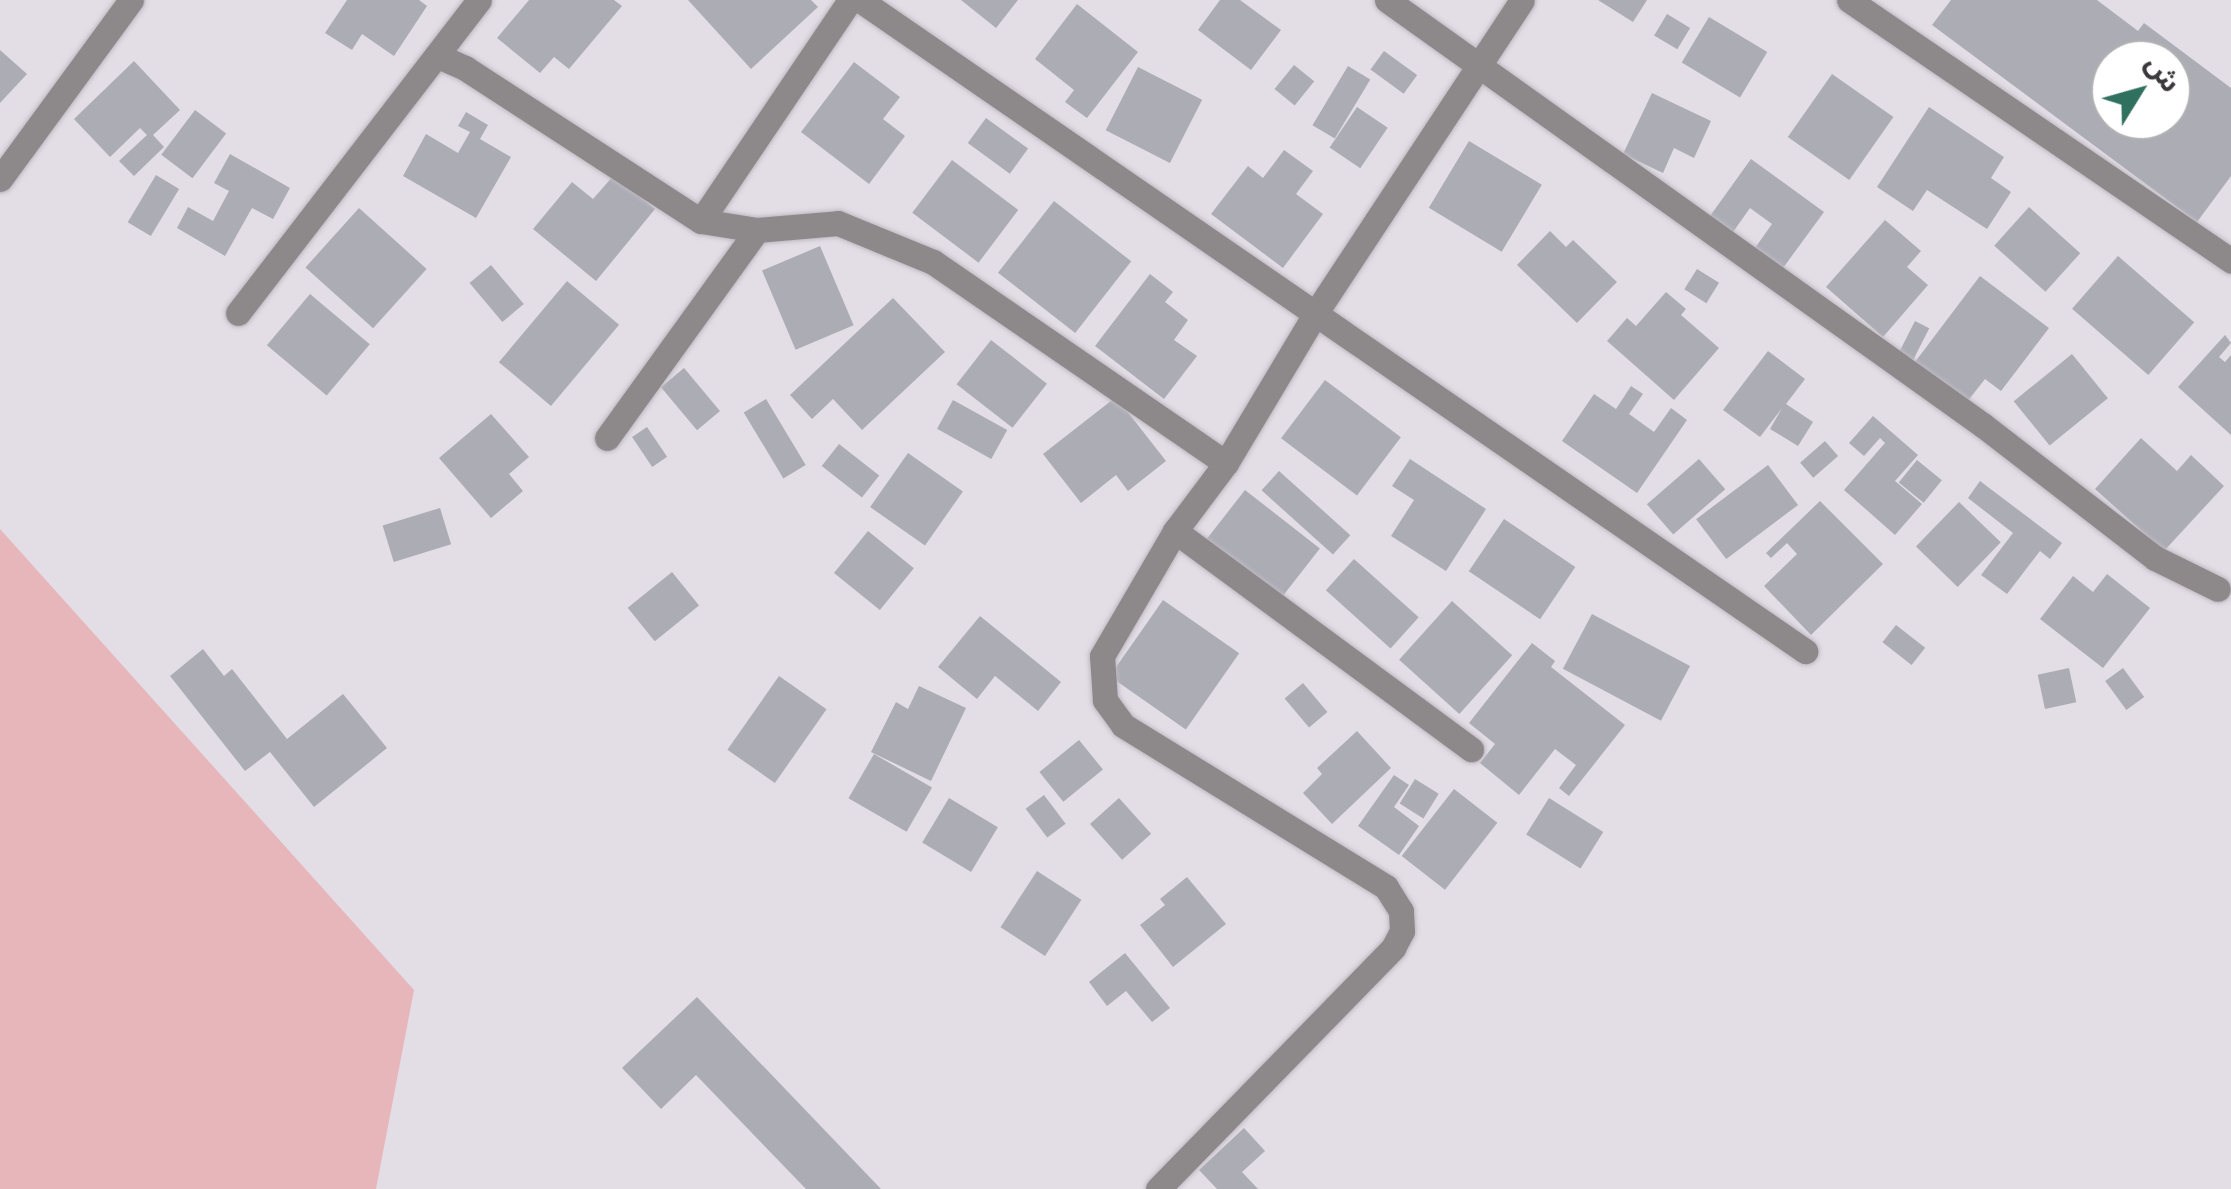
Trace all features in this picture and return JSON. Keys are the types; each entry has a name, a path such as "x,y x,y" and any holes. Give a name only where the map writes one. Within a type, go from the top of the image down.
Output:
{"street":[{"path":"0,180 131,0"},
{"path":"238,312 479,0"},
{"path":"701,220 850,0"},
{"path":"860,0 1317,311 1805,651"},
{"path":"1387,0 1984,426 2156,558 2218,589"},
{"path":"1158,1189 1393,948 1402,921 1398,902 1386,887 1123,724 1105,700 1100,671 1107,642 1175,531 1226,463 1317,311 1522,0"},
{"path":"1849,0 2231,261"},
{"path":"457,30 465,68"},
{"path":"438,56 465,68 701,220 758,230 838,224 933,262 1226,463"},
{"path":"607,438 758,230"},
{"path":"1175,531 1472,749"}],"shaded area":[{"path":"0,529 414,990 376,1189 0,1189"}],"building":[{"path":"347,0 419,0 427,6 394,56 362,34 352,50 325,33"},
{"path":"529,0 614,0 622,6 569,69 554,57 540,73 497,38"},
{"path":"688,0 811,0 818,7 751,69"},
{"path":"961,0 1018,0 996,28"},
{"path":"1220,0 1240,0 1281,30 1251,70 1198,30"},
{"path":"1598,0 1647,0 1633,22"},
{"path":"1951,0 2097,0 2138,31 2144,23 2167,40 2091,40 2091,140 2191,140 2191,58 2231,88 2231,176 2197,222 1932,25"},
{"path":"1077,4 1138,52 1087,118 1065,102 1074,90 1035,59"},
{"path":"1667,14 1690,28 1677,49 1654,35"},
{"path":"1709,17 1767,52 1740,97 1682,62"},
{"path":"0,50 27,74 0,103"},
{"path":"1384,51 1417,75 1404,94 1370,70"},
{"path":"134,61 180,110 153,135 164,147 134,176 119,161 147,135 140,128 110,157 74,119"},
{"path":"854,62 900,97 883,119 905,136 869,184 801,132"},
{"path":"1294,65 1314,81 1295,105 1274,89"},
{"path":"1348,66 1370,79 1335,139 1312,125"},
{"path":"1138,67 1202,100 1170,163 1106,130"},
{"path":"1832,74 1893,117 1849,180 1788,137"},
{"path":"1652,93 1711,121 1694,158 1674,148 1663,173 1623,154"},
{"path":"1357,107 1388,128 1360,168 1330,148"},
{"path":"1929,107 2004,157 1991,178 2011,192 1987,229 1927,190 1913,211 1877,187"},
{"path":"195,110 226,133 192,178 161,155"},
{"path":"466,112 488,125 480,139 511,157 476,218 403,176 426,134 458,153 470,132 458,126"},
{"path":"986,118 1028,149 1010,174 968,143"},
{"path":"1469,141 1542,185 1502,252 1429,208"},
{"path":"1284,150 1313,171 1296,194 1323,214 1283,268 1211,214 1248,166 1263,178"},
{"path":"230,154 290,188 273,219 252,208 225,256 177,228 188,207 213,221 229,191 214,183"},
{"path":"1751,159 1824,212 1783,268 1755,248 1772,224 1750,208 1733,232 1710,216"},
{"path":"952,160 1018,210 979,263 912,213"},
{"path":"156,175 179,189 151,236 128,222"},
{"path":"614,175 655,209 596,281 533,229 572,182 593,199"},
{"path":"1054,201 1131,261 1075,333 998,273"},
{"path":"2029,207 2080,253 2045,292 1994,246"},
{"path":"359,208 427,269 373,328 305,267"},
{"path":"1885,220 1921,251 1907,267 1928,285 1883,337 1826,287"},
{"path":"1550,231 1566,247 1573,240 1617,282 1577,323 1517,265"},
{"path":"820,246 854,325 796,350 762,271"},
{"path":"2118,256 2194,322 2148,375 2072,309"},
{"path":"491,265 524,304 502,322 470,283"},
{"path":"1697,269 1719,283 1706,303 1684,289"},
{"path":"1150,274 1173,292 1165,302 1188,320 1174,340 1197,356 1164,399 1095,346"},
{"path":"1980,276 2049,328 2001,391 1985,379 1967,402 1915,362"},
{"path":"567,281 619,325 551,406 499,362"},
{"path":"1666,292 1686,309 1681,315 1719,348 1674,400 1607,341 1627,318 1636,326"},
{"path":"310,294 370,344 327,395 267,345"},
{"path":"893,298 945,352 862,430 833,399 812,419 790,395"},
{"path":"1915,321 1929,328 1913,359 1899,352"},
{"path":"2225,335 2231,343 2219,357 2225,362 2231,355 2231,435 2178,387"},
{"path":"991,340 1047,384 1012,428 957,384"},
{"path":"1768,351 1805,379 1786,404 1813,422 1798,446 1770,429 1782,408 1760,437 1723,410"},
{"path":"2072,354 2108,398 2050,445 2014,401"},
{"path":"684,368 720,411 697,430 661,387"},
{"path":"1325,380 1401,437 1357,495 1281,438"},
{"path":"1631,386 1643,394 1629,414 1654,432 1671,408 1687,420 1637,493 1562,441 1594,394 1616,409"},
{"path":"1116,397 1166,461 1128,491 1116,475 1081,503 1043,454"},
{"path":"766,399 806,465 783,478 744,412"},
{"path":"953,400 1007,430 991,459 937,429"},
{"path":"491,414 529,457 509,474 523,491 491,518 439,458"},
{"path":"1873,416 1918,455 1895,481 1922,504 1895,535 1844,490 1885,443 1880,438 1864,456 1849,443"},
{"path":"647,427 667,457 652,467 632,437"},
{"path":"2141,438 2177,471 2191,455 2224,486 2164,551 2095,489"},
{"path":"1825,441 1838,456 1813,478 1800,463"},
{"path":"839,444 879,475 862,497 822,466"},
{"path":"908,453 963,491 925,545 870,507"},
{"path":"1410,459 1486,509 1446,571 1391,536 1414,500 1392,486"},
{"path":"1699,459 1725,489 1673,534 1647,504"},
{"path":"1917,460 1942,480 1924,503 1899,483"},
{"path":"1768,465 1798,505 1726,559 1696,519"},
{"path":"1279,471 1350,535 1333,555 1262,490"},
{"path":"1980,481 2062,543 2050,559 2040,551 2007,594 1981,575 2013,533 1968,498"},
{"path":"1245,490 1320,548 1280,600 1205,541"},
{"path":"1820,501 1883,564 1811,635 1764,586 1797,554 1787,543 1771,558 1766,553"},
{"path":"1959,502 2001,542 1958,587 1916,547"},
{"path":"440,508 451,544 394,562 383,526"},
{"path":"1504,519 1575,567 1540,619 1469,571"},
{"path":"868,531 914,568 880,610 834,573"},
{"path":"1354,559 1419,617 1391,648 1326,590"},
{"path":"672,572 699,605 655,641 628,608"},
{"path":"2107,574 2150,608 2103,668 2040,619 2073,576 2093,592"},
{"path":"1163,600 1239,653 1186,730 1110,676"},
{"path":"1452,601 1512,655 1459,714 1399,660"},
{"path":"1592,614 1690,666 1661,721 1563,669"},
{"path":"980,616 1061,682 1038,711 995,676 977,699 938,667"},
{"path":"1896,625 1925,648 1912,665 1882,642"},
{"path":"1532,643 1555,661 1551,667 1625,725 1569,796 1559,788 1576,765 1555,749 1519,795 1480,763 1495,744 1469,723"},
{"path":"203,649 224,676 232,669 287,739 343,694 387,748 314,807 270,752 245,771 170,676"},
{"path":"2069,668 2076,702 2045,709 2038,675"},
{"path":"2123,668 2144,697 2126,710 2105,681"},
{"path":"779,676 827,709 775,783 727,750"},
{"path":"1303,683 1327,712 1309,728 1285,698"},
{"path":"919,686 966,708 931,781 871,752 896,702 908,709"},
{"path":"1357,731 1391,768 1332,824 1303,793 1322,774 1317,768"},
{"path":"1079,740 1103,770 1063,802 1039,772"},
{"path":"874,754 932,788 907,832 848,798"},
{"path":"1394,775 1409,785 1394,807 1419,826 1399,855 1358,826"},
{"path":"1415,779 1439,794 1423,818 1400,804"},
{"path":"1454,789 1497,823 1445,890 1402,856"},
{"path":"1044,795 1066,824 1047,838 1026,809"},
{"path":"949,798 998,827 971,872 922,843"},
{"path":"1119,798 1151,834 1122,860 1090,824"},
{"path":"1549,798 1603,832 1580,868 1526,834"},
{"path":"1037,871 1081,900 1045,956 1001,927"},
{"path":"1187,877 1226,924 1173,967 1140,925 1165,905 1160,899"},
{"path":"1125,953 1170,1008 1152,1022 1126,991 1107,1006 1089,982"},
{"path":"697,997 881,1189 806,1189 696,1075 661,1109 622,1068"},
{"path":"1244,1128 1265,1151 1242,1172 1258,1189 1217,1189 1199,1170"}]}
